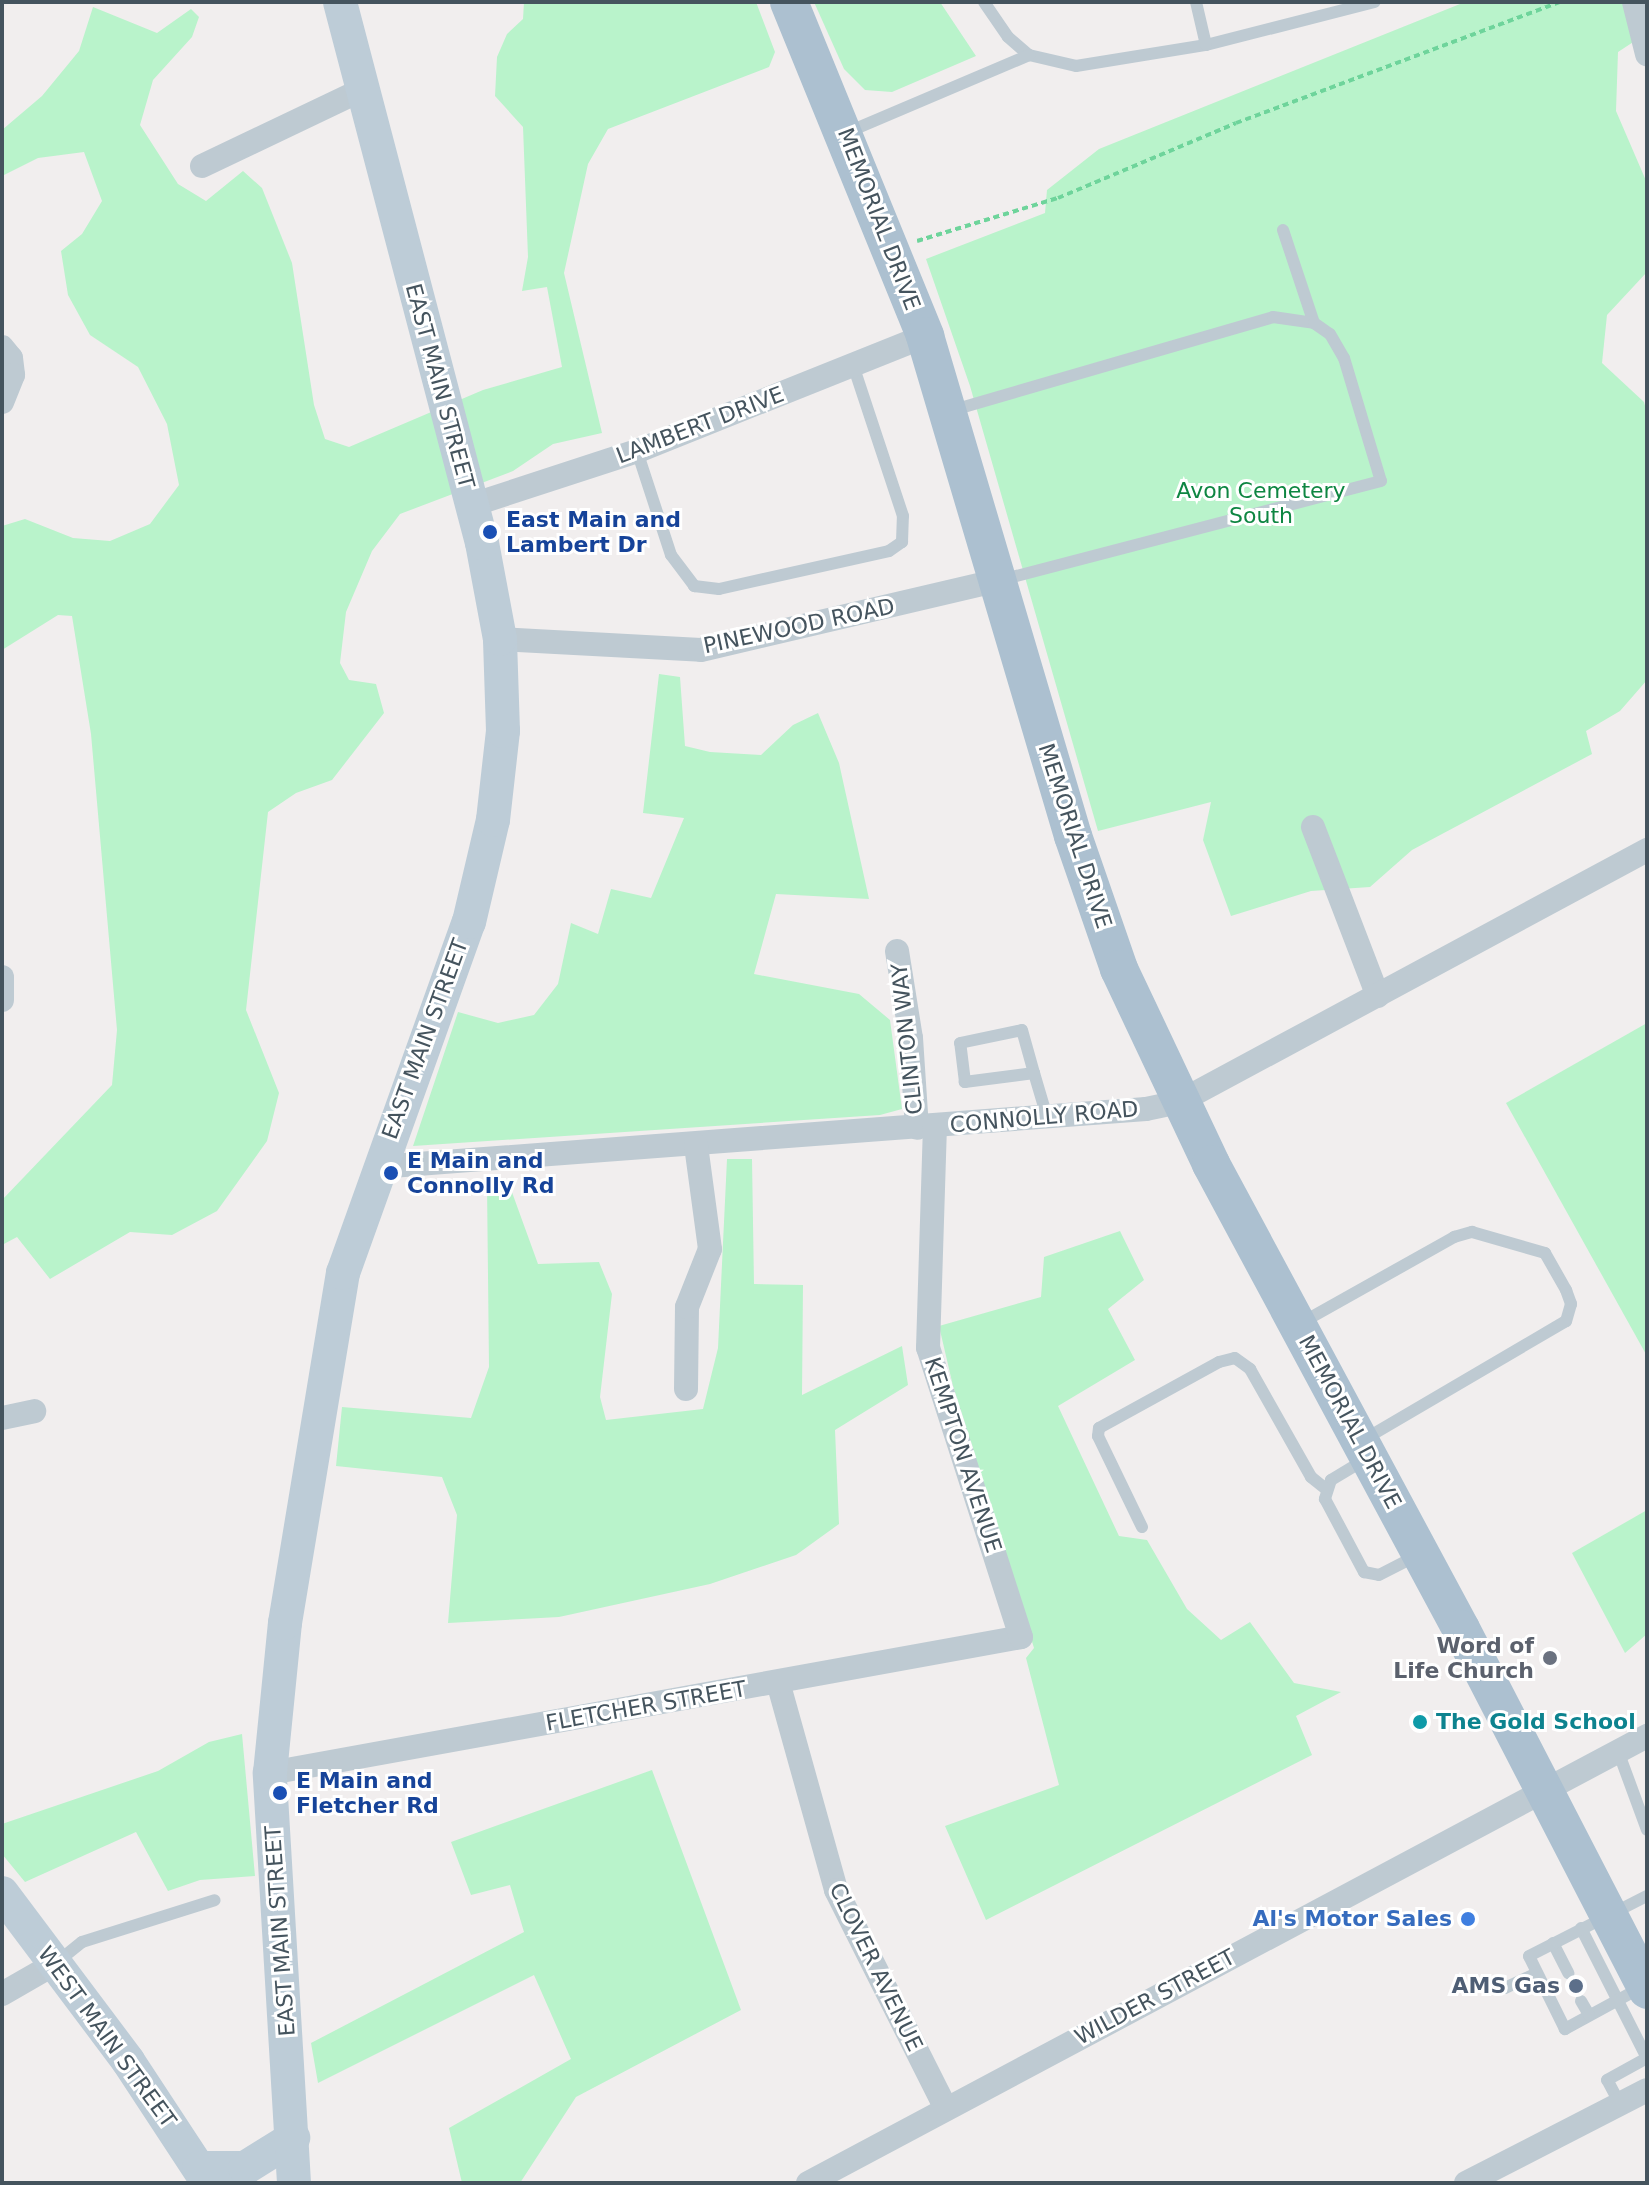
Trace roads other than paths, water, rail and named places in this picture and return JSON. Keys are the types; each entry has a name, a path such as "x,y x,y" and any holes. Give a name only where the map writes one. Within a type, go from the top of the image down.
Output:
{"main road":[{"name":"EAST MAIN STREET","path":"294,2183 270,1773 285,1623 333,1316 378,1167 469,922 487,853 502,743 500,639 472,505 340,2"},
{"name":"MEMORIAL DRIVE","path":"789,2 846,133 925,336 1093,899 1179,1102 1461,1629 1543,1789 1594,1921 1636,1992"},
{"name":"WEST MAIN STREET","path":"2,1893 56,1963 204,2176"},
{"path":"204,2176 245,2168 293,2138"}],"street":[{"path":"1634,2 1647,54"},
{"path":"202,166 361,90"},
{"name":"LAMBERT DRIVE","path":"472,505 637,451 925,336"},
{"path":"2,347 11,358 13,375 2,402"},
{"name":"PINEWOOD ROAD","path":"500,639 701,650 999,580"},
{"path":"1313,827 1378,996"},
{"name":"CONNOLLY ROAD","path":"378,1167 926,1127 1179,1102 1647,850"},
{"name":"CLINTON WAY","path":"897,951 926,1127"},
{"name":"KEMPTON AVENUE","path":"926,1127 928,1348 1021,1637"},
{"path":"686,1389 687,1307 710,1249 696,1145"},
{"path":"2,1418 34,1411"},
{"name":"FLETCHER STREET","path":"270,1773 1021,1637"},
{"name":"CLOVER AVENUE","path":"778,1682 836,1890 946,2109"},
{"name":"WILDER STREET","path":"808,2183 1647,1736"},
{"path":"2,1994 56,1963"},
{"path":"1466,2183 1647,2090"}],"lane":[{"path":"984,2 1008,37 1029,55 1076,66 1206,45 1375,2"},
{"path":"1196,2 1206,45"},
{"path":"846,133 1029,55"},
{"path":"1283,230 1314,323"},
{"path":"949,411 1273,317 1314,323 1330,334 1344,358 1381,481 999,580"},
{"path":"637,451 671,555 694,586 719,589 889,551 902,542 903,516 853,365"},
{"path":"1034,1073 965,1082 960,1043 1022,1030 1047,1117"},
{"path":"1298,1325 1454,1237 1472,1232 1545,1253 1566,1290 1571,1304 1566,1321 1364,1450 1331,1480 1326,1489 1325,1499 1364,1572 1379,1575 1421,1554"},
{"path":"1142,1527 1098,1436 1099,1428 1219,1362 1235,1358 1250,1369 1311,1477 1326,1489"},
{"path":"1618,1751 1634,1783 1647,1830"},
{"path":"1620,2104 1607,2080 1647,2058 1636,1992 1565,2029 1529,1956 1647,1896"},
{"path":"56,1963 82,1942 215,1900"},
{"path":"1553,1943 1568,1973"},
{"path":"1505,1988 1537,1973"},
{"path":"1581,2001 1589,2015"}],"place":[{"name":"East Main and Lambert Dr","path":"490,532"},
{"name":"E Main and Connolly Rd","path":"391,1173"},
{"name":"Word of Life Church","path":"1550,1658"},
{"name":"The Gold School","path":"1420,1722"},
{"name":"E Main and Fletcher Rd","path":"280,1793"},
{"name":"Al's Motor Sales","path":"1468,1919"},
{"name":"AMS Gas","path":"1576,1986"}],"park label":[{"name":"Avon Cemetery South","path":"1261,502"}]}
